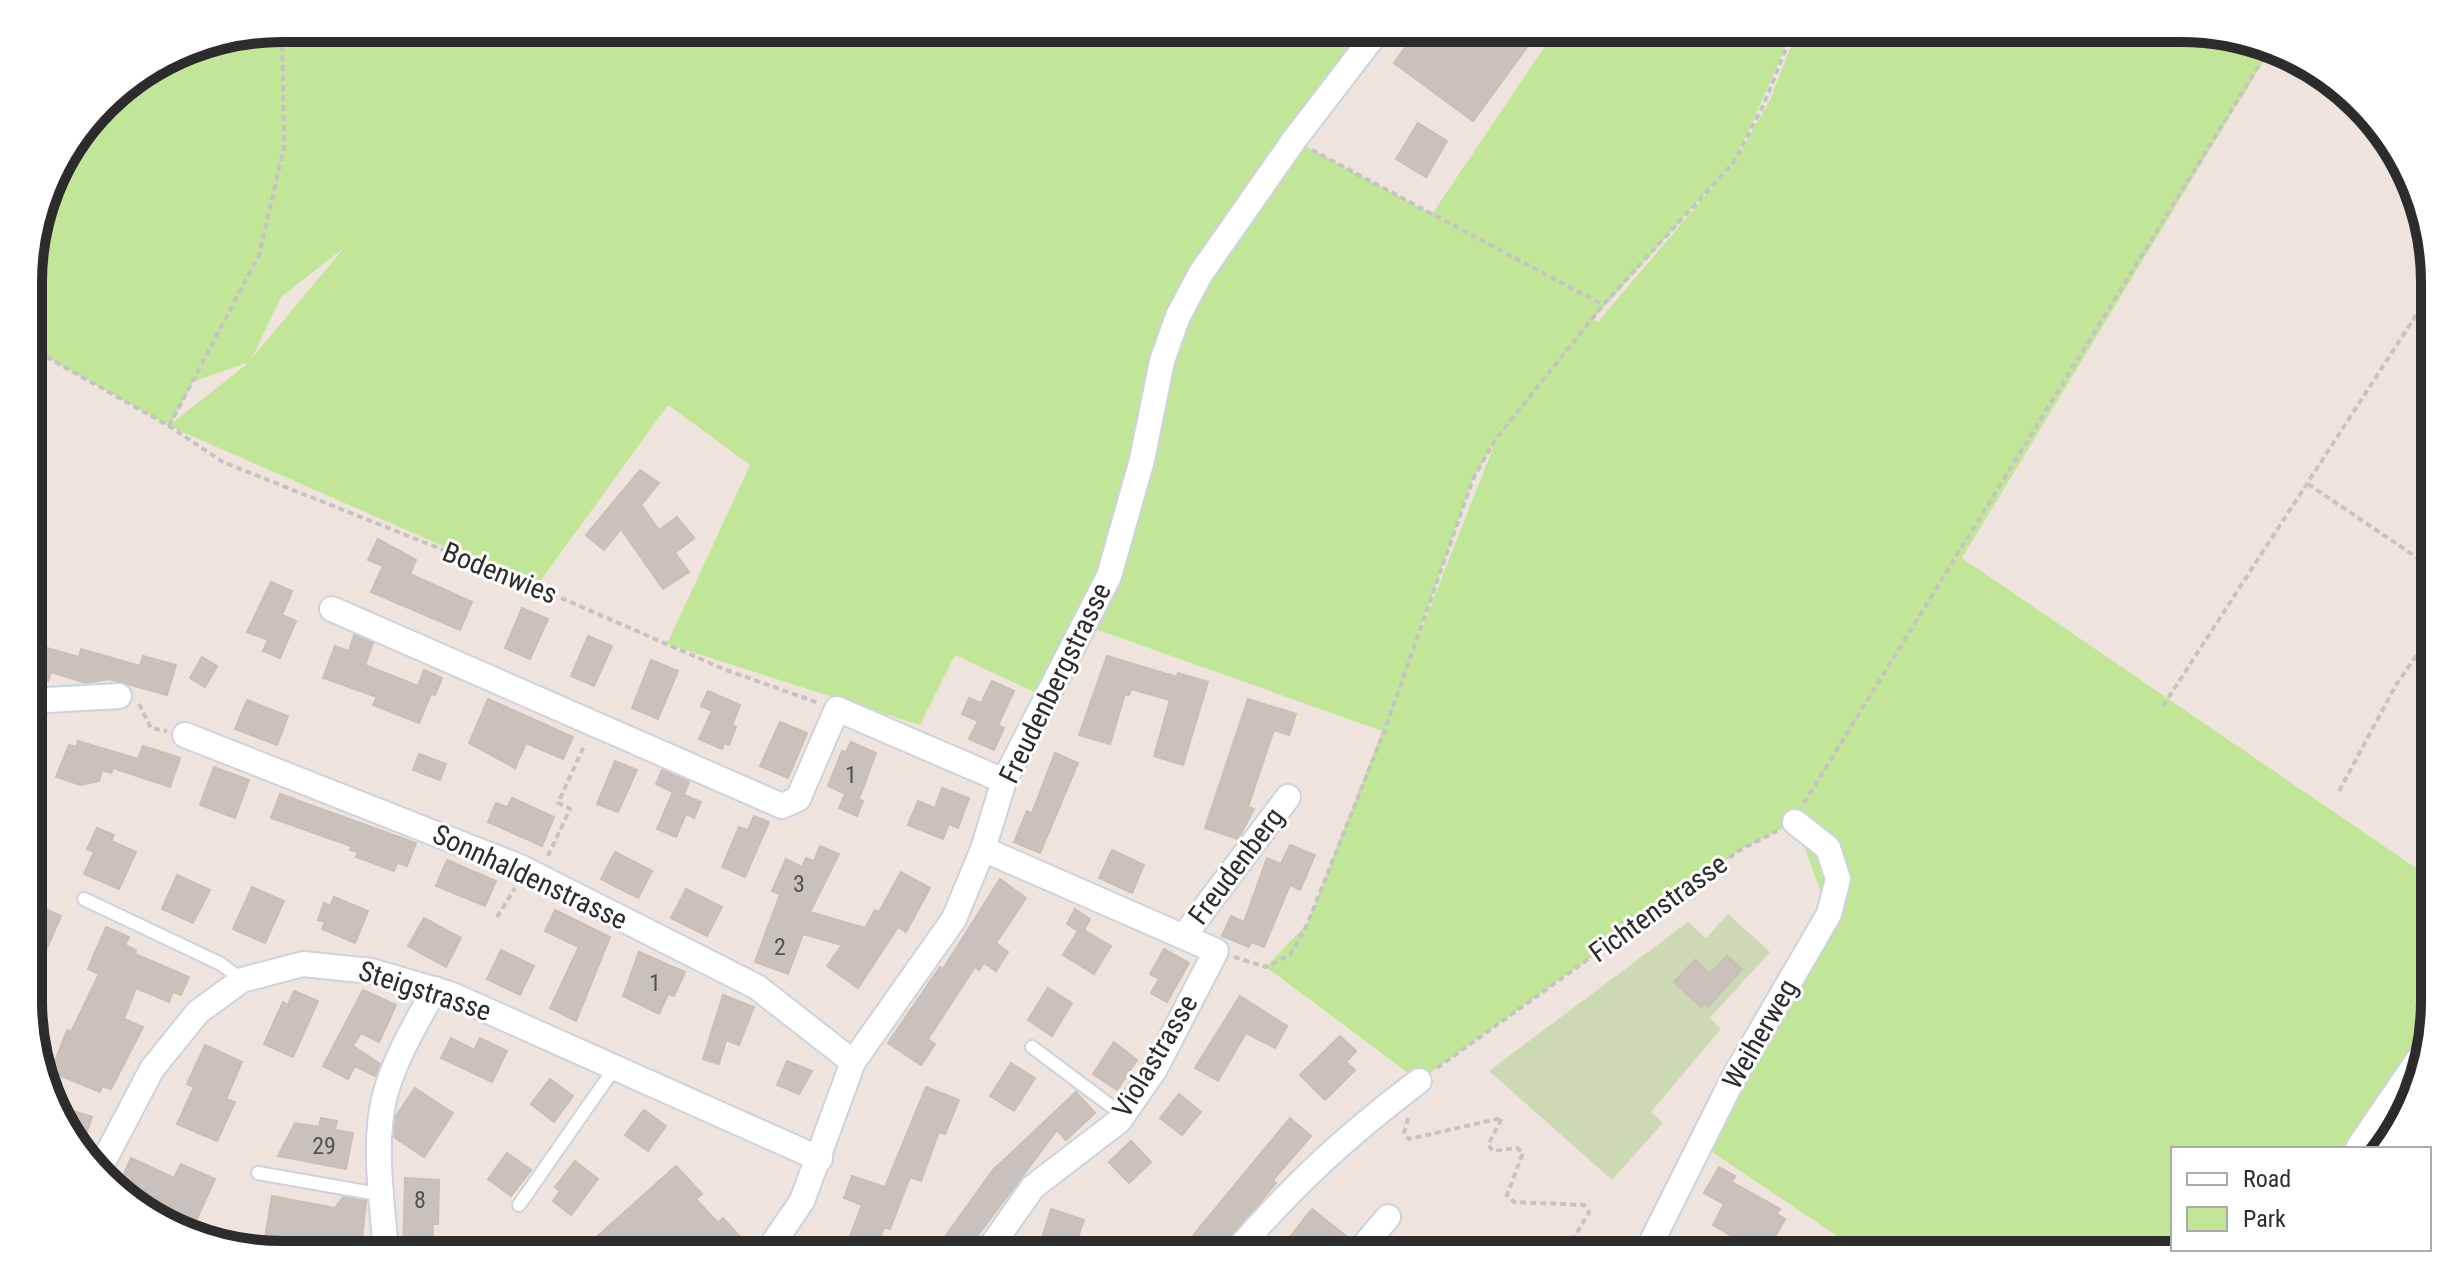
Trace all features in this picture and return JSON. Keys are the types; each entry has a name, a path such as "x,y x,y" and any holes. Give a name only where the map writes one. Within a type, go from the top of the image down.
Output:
{"street":[{"name":"Freudenbergstrasse","path":"775,1241 802,1201 820,1159 853,1062 954,919 983,849 1004,781 1109,576 1142,460 1162,361 1178,316 1201,273 1294,140 1369,42"},
{"path":"332,609 782,806 798,799 837,709 1004,781"},
{"path":"42,700 119,696"},
{"name":"Sonnhaldenstrasse","path":"185,735 532,873 757,987 853,1062"},
{"name":"Freudenberg","path":"1184,936 1288,797"},
{"name":"Weiherweg","path":"1653,1240 1726,1092 1829,914 1838,879 1828,848 1795,822"},
{"path":"983,849 1150,925 1216,951"},
{"name":"Violastrasse","path":"995,1241 1033,1187 1123,1115 1155,1069 1216,951"},
{"name":"Steigstrasse","path":"104,1161 152,1069 198,1012 242,980 283,967 325,964 371,971 435,989 616,1066 820,1159"},
{"path":"385,1241 380,1144 384,1099 391,1075 435,989"},
{"path":"1245,1240 1288,1190 1354,1130 1419,1081"},
{"path":"2362,1147 2407,1082"},
{"path":"1368,1240 1388,1217"}],"lane":[{"path":"84,899 221,964 242,980"},
{"path":"1032,1047 1123,1115"},
{"path":"519,1205 616,1066"},
{"path":"258,1173 383,1195"}],"path":[{"path":"1216,951 1266,967 1290,955 1307,925 1351,817 1473,479 1495,440 1603,305 1734,162 1764,104 1788,42"},
{"path":"169,426 259,255 284,147 282,43"},
{"path":"1795,822 1809,794 2264,57"},
{"path":"1294,140 1603,305"},
{"path":"2163,706 2421,308"},
{"name":"Bodenwies","path":"43,355 169,426 223,462 536,587 726,670 837,709"},
{"path":"2308,484 2421,560"},
{"path":"2339,791 2396,685 2421,649"},
{"path":"119,696 137,703 146,712 151,728 185,735"},
{"path":"497,917 532,873 570,809 558,803 594,723"},
{"name":"Fichtenstrasse","path":"1419,1081 1740,850 1795,822"},
{"path":"1419,1081 1404,1133 1409,1139 1502,1118 1488,1145 1493,1151 1517,1148 1523,1153 1507,1195 1514,1202 1584,1205 1589,1212 1572,1240"}],"green space":[{"path":"1369,42 1294,140 1432,214 1547,42 1788,42 1737,157 1770,100 1792,42 2181,42 2243,50 2265,58 1962,558 2421,871 2421,1001 2413,1063 2407,1082 2362,1147 2171,1147 2171,1240 1843,1240 1699,1143 1829,914 1795,822 1740,850 1419,1081 1266,967 1307,924 1382,731 1087,626 1045,697 955,655 920,725 667,644 750,465 668,405 536,587 169,426 50,359 43,359 44,250 60,190 82,149 112,112 149,82 190,60 235,47 266,43","holes":["1731,165 1598,322 1593,319","344,248 252,358 281,297","247,364 171,424 193,382","1493,448 1414,648 1473,479"]},
{"path":"1728,914 1770,952 1710,1018 1721,1029 1651,1112 1663,1123 1612,1180 1489,1071 1688,922 1706,938"}],"building":[{"path":"1409,42 1531,42 1473,121 1394,63"},
{"path":"1418,123 1447,141 1426,177 1396,159"},
{"path":"640,470 659,483 641,505 659,530 677,517 694,538 675,553 689,572 663,589 621,529 604,550 586,535"},
{"path":"378,539 416,560 410,574 472,602 460,630 371,592 383,566 368,560"},
{"path":"271,582 292,591 282,615 296,621 280,658 263,651 268,640 247,632"},
{"path":"522,608 548,619 530,659 505,648"},
{"path":"354,635 373,643 365,665 418,686 424,670 442,678 435,695 431,694 419,723 373,705 377,697 323,678 335,646 349,651"},
{"path":"588,636 612,646 594,686 571,676"},
{"path":"42,647 79,657 81,649 140,666 143,656 176,665 167,695 109,679 86,683 51,672 48,681 42,679"},
{"path":"1107,656 1177,677 1178,673 1208,682 1183,765 1154,756 1170,700 1131,689 1129,695 1125,694 1110,744 1079,735"},
{"path":"202,657 217,666 205,687 190,678"},
{"path":"651,660 678,671 658,719 632,708"},
{"path":"992,681 1014,691 998,725 1004,728 994,750 969,739 978,721 962,714 969,698 981,703"},
{"path":"708,691 740,705 732,725 736,727 729,745 724,743 722,749 699,739 712,711 701,706"},
{"path":"488,699 573,737 563,759 526,743 515,768 469,743"},
{"path":"1248,699 1296,714 1289,735 1274,730 1248,807 1254,809 1238,839 1205,828"},
{"path":"247,700 288,716 277,745 235,729"},
{"path":"780,722 807,733 788,778 760,766"},
{"path":"78,741 138,759 143,746 180,758 170,787 113,768 111,773 102,770 99,781 81,785 56,777 69,745 76,747"},
{"path":"851,742 876,753 859,799 863,801 857,816 839,808 845,794 857,799 828,786 842,751 846,752"},
{"path":"1055,753 1078,763 1040,853 1014,842 1027,811 1032,813"},
{"path":"419,754 446,764 440,780 413,770"},
{"path":"615,761 637,770 618,812 597,804"},
{"path":"214,767 249,780 235,818 200,805"},
{"path":"662,770 689,782 684,795 701,802 694,818 686,814 676,837 657,829 673,792 656,784"},
{"path":"942,788 969,798 958,828 949,824 943,839 908,825 918,801 935,808"},
{"path":"280,794 416,843 407,866 397,863 394,871 356,857 358,852 350,850 351,846 271,818"},
{"path":"512,798 554,817 542,846 488,822 496,803 507,807"},
{"path":"754,816 769,822 745,877 722,867 739,827 748,830"},
{"path":"97,828 114,835 111,841 136,852 119,889 84,874 94,852 87,849"},
{"path":"1290,845 1315,855 1300,890 1290,885 1264,947 1251,942 1249,947 1222,936 1231,916 1244,922 1267,858 1281,864"},
{"path":"820,846 839,854 810,912 865,928 875,910 879,912 901,872 930,888 906,932 898,927 858,988 827,966 842,945 803,934 788,974 755,962 780,894 772,891 786,859 802,867 806,858 814,861"},
{"path":"1112,850 1144,865 1132,893 1099,878"},
{"path":"615,852 652,871 638,898 601,879"},
{"path":"447,860 496,881 485,906 436,886"},
{"path":"177,875 210,890 193,923 162,909"},
{"path":"1000,879 1026,898 996,943 1008,952 996,971 984,963 979,970 975,967 928,1039 935,1044 921,1065 888,1043 940,967 943,969"},
{"path":"252,887 284,901 265,943 233,929"},
{"path":"686,889 722,907 707,936 671,918"},
{"path":"334,897 368,911 355,943 322,929 325,922 318,920 324,903 330,906"},
{"path":"42,907 61,916 46,950 42,948"},
{"path":"1075,909 1090,919 1084,930 1111,946 1094,974 1063,955 1078,931 1067,924"},
{"path":"555,910 610,937 576,1021 550,1008 579,947 545,931"},
{"path":"424,918 461,938 446,967 408,946"},
{"path":"106,927 129,937 125,945 136,950 135,954 189,977 181,995 173,992 169,1002 136,988 124,1019 143,1027 111,1089 102,1086 100,1092 53,1073 52,1069 67,1030 71,1032 99,974 88,969"},
{"path":"1164,949 1189,963 1167,1002 1151,993 1159,979 1150,974"},
{"path":"501,950 534,966 520,995 487,979"},
{"path":"639,952 685,972 674,996 668,994 659,1014 623,996"},
{"path":"1727,956 1742,969 1708,1007 1704,1004 1701,1007 1674,982 1695,960 1710,974"},
{"path":"1048,988 1072,1003 1052,1036 1028,1020"},
{"path":"363,990 396,1005 379,1042 361,1033 353,1046 380,1064 375,1076 355,1066 348,1079 323,1066"},
{"path":"294,991 318,1001 293,1057 264,1044 283,1002 288,1005"},
{"path":"723,995 754,1007 739,1045 726,1040 719,1064 703,1059"},
{"path":"1240,996 1287,1026 1275,1048 1246,1033 1218,1081 1195,1068"},
{"path":"1340,1036 1356,1051 1346,1062 1355,1070 1325,1100 1300,1075"},
{"path":"451,1038 474,1050 480,1038 507,1051 492,1082 441,1058"},
{"path":"1114,1042 1137,1060 1117,1090 1093,1074"},
{"path":"205,1045 242,1062 226,1099 235,1102 217,1141 177,1124 194,1087 187,1084"},
{"path":"787,1061 812,1071 799,1094 777,1085"},
{"path":"1011,1063 1035,1078 1014,1111 990,1096"},
{"path":"550,1079 573,1096 554,1122 531,1104"},
{"path":"926,1087 959,1100 945,1134 939,1132 921,1181 910,1177 890,1229 884,1227 879,1241 848,1241 862,1205 844,1198 852,1176 885,1187"},
{"path":"415,1088 453,1113 424,1157 394,1137 396,1116"},
{"path":"1076,1092 1095,1113 1066,1140 1057,1130 974,1241 942,1241 993,1170"},
{"path":"1179,1094 1201,1112 1182,1135 1160,1118"},
{"path":"68,1110 92,1117 85,1138"},
{"path":"644,1110 666,1126 648,1151 625,1135"},
{"path":"321,1118 337,1121 335,1130 353,1133 346,1169 278,1156 295,1123 319,1127"},
{"path":"1290,1118 1311,1136 1227,1241 1189,1241"},
{"path":"1131,1141 1151,1162 1129,1183 1109,1162"},
{"path":"507,1153 531,1170 511,1196 488,1179"},
{"path":"131,1158 174,1178 181,1164 215,1179 195,1224 161,1208 163,1202 135,1189 122,1179"},
{"path":"575,1161 598,1179 571,1215 553,1201 560,1191 555,1187"},
{"path":"676,1166 702,1194 696,1199 718,1223 723,1218 742,1239 740,1241 592,1241"},
{"path":"1719,1167 1735,1176 1732,1182 1780,1209 1777,1214 1785,1219 1773,1240 1739,1240 1713,1225 1724,1204 1704,1193"},
{"path":"405,1178 439,1180 438,1224 433,1224 432,1241 403,1241"},
{"path":"272,1196 335,1208 343,1197 366,1201 362,1241 265,1240"},
{"path":"1051,1209 1084,1220 1077,1241 1041,1241"},
{"path":"1312,1209 1347,1237 1344,1240 1287,1240"}]}
